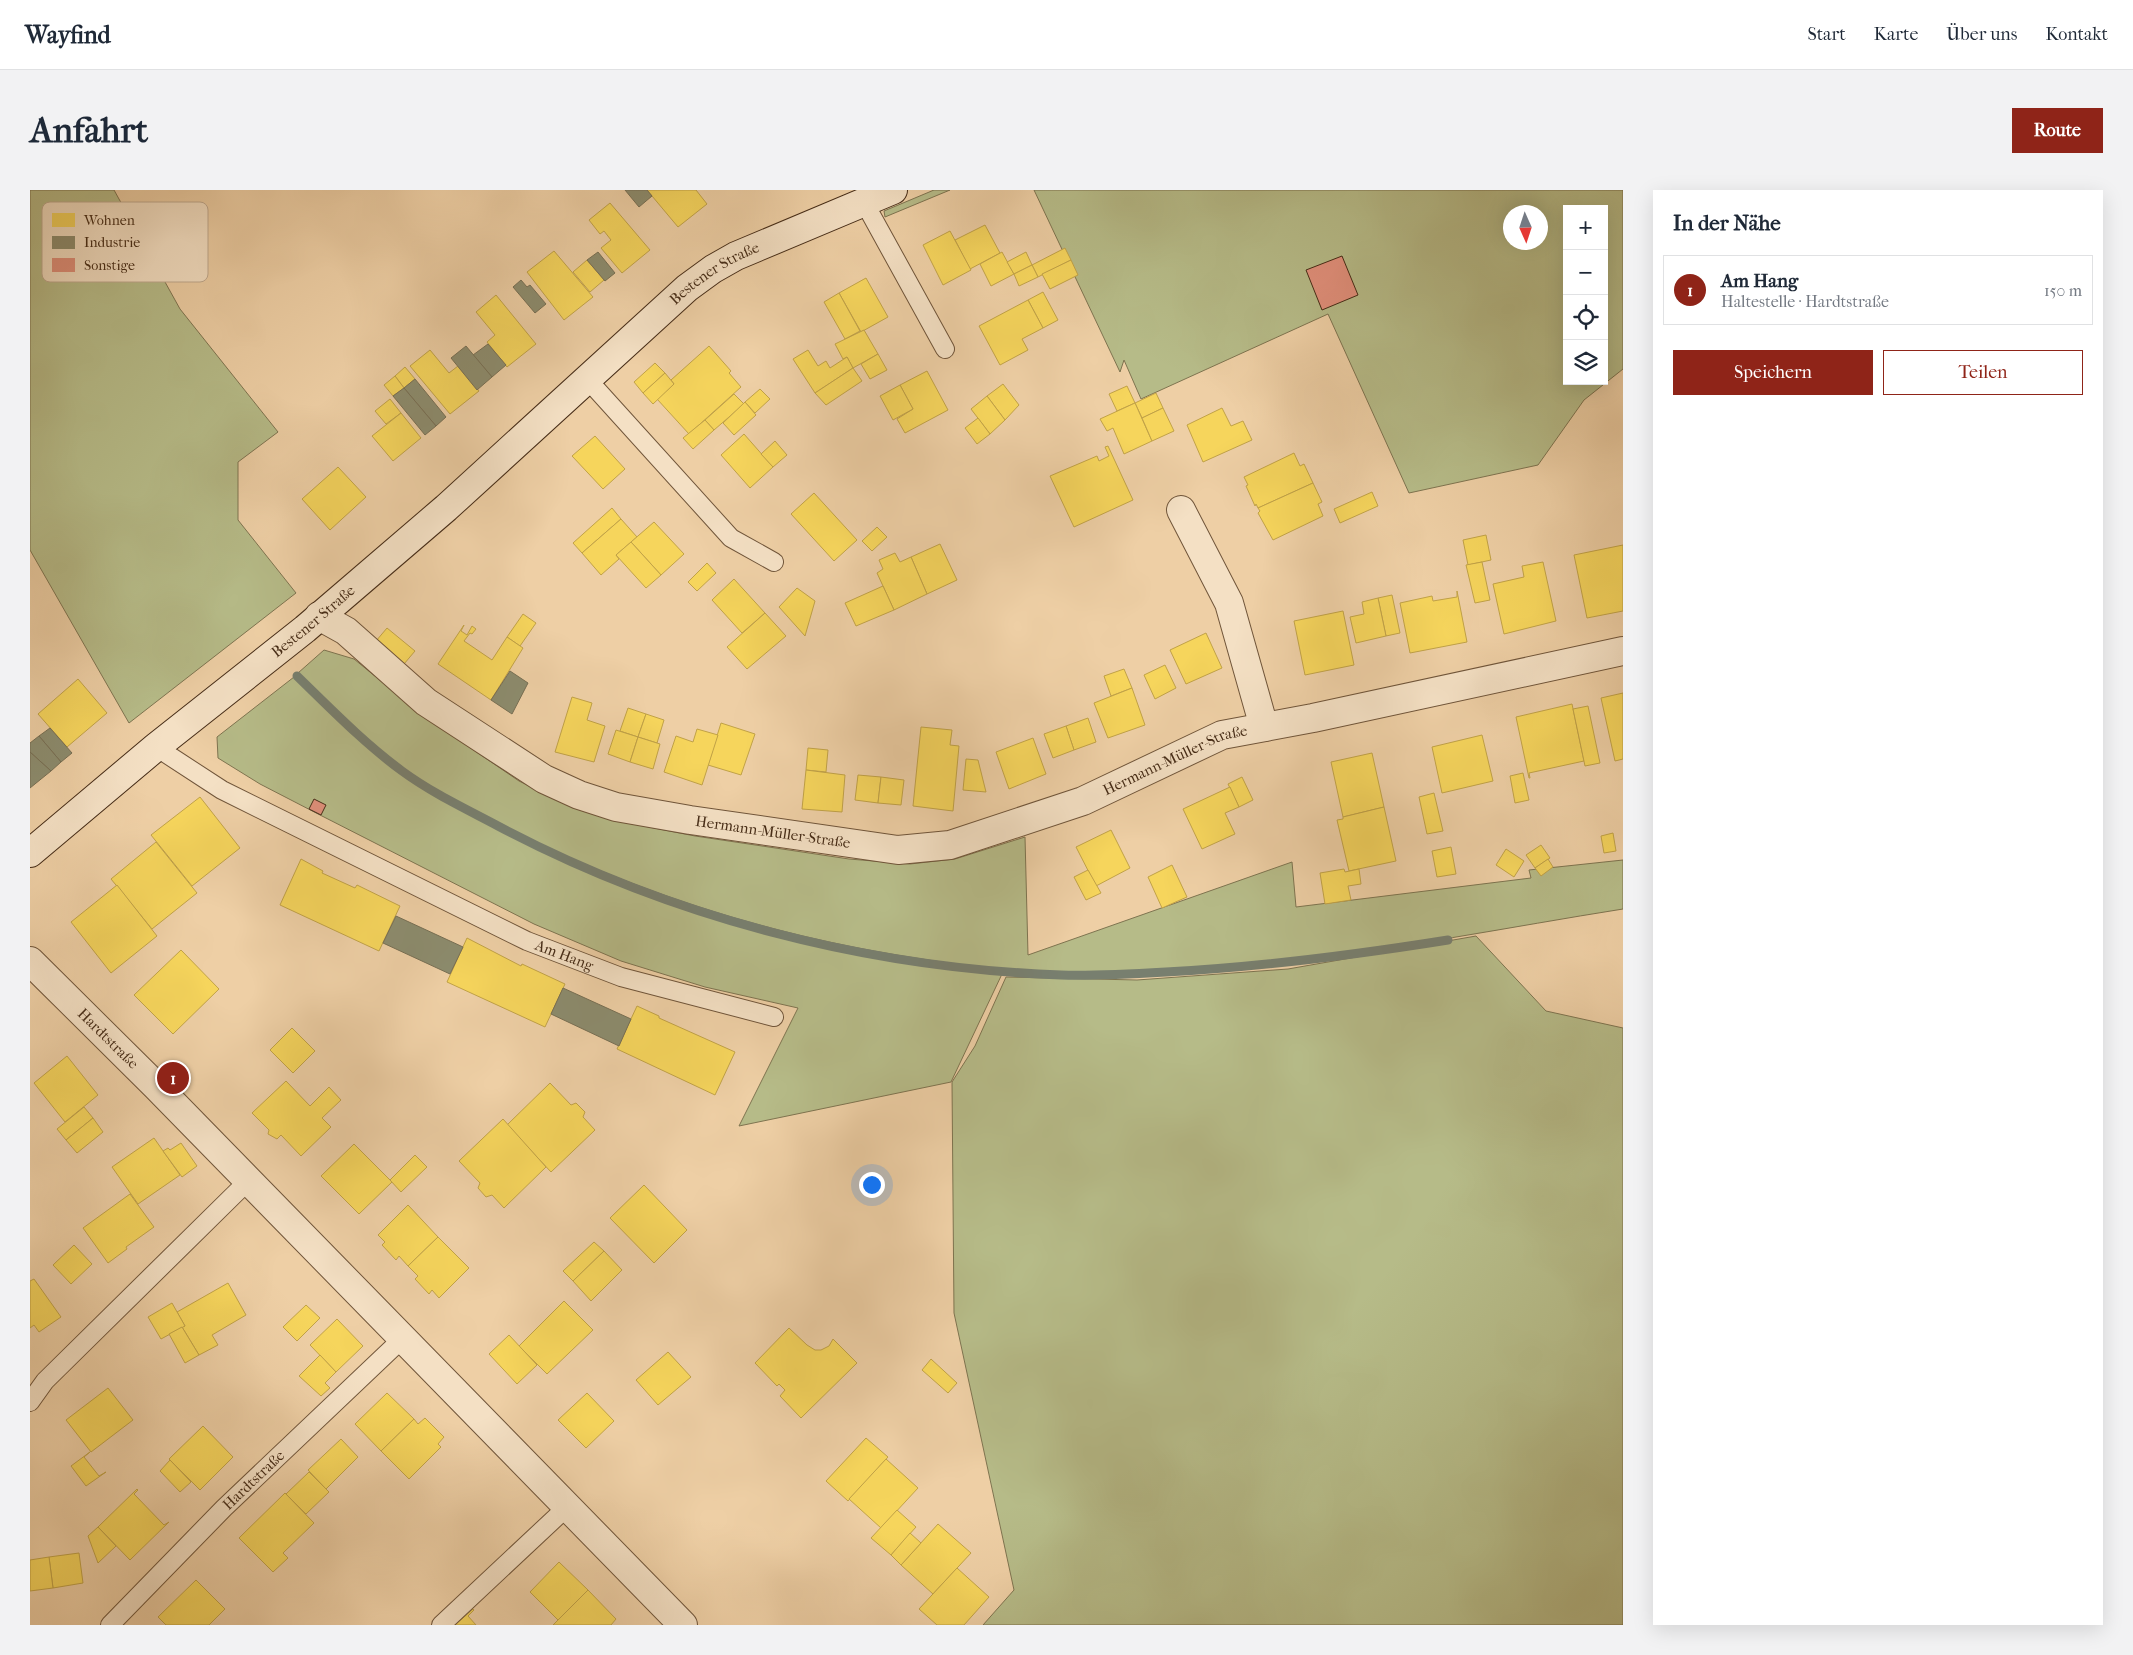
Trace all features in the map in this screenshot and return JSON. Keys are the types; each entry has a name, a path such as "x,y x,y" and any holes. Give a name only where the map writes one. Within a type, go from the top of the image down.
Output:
{"street":[{"name":"Bestener Straße","path":"30,852 156,747 312,623 446,508 687,288 713,269 736,256 892,190"},
{"name":"Hermann-Müller-Straße","path":"1181,510 1229,603 1264,727"},
{"name":"Hermann-Müller-Straße","path":"312,623 346,631 426,702 544,780 579,795 616,807 690,820 898,850 950,845 1074,804 1222,735 1313,718 1623,651"},
{"name":"Hardtstraße","path":"30,961 683,1625"}],"lane":[{"path":"864,202 945,349"},
{"path":"588,380 731,538 774,562"},
{"name":"Am Hang","path":"156,747 222,790 527,941 622,977 774,1016"},
{"path":"30,1402 45,1381 248,1181"},
{"name":"Hardtstraße","path":"110,1625 224,1508 402,1339"},
{"path":"441,1625 567,1507"}],"green space":[{"path":"30,190 114,190 121,202 42,202 42,282 165,282 180,309 278,432 238,462 238,520 296,593 129,723 30,550"},
{"path":"934,190 950,190 885,217 884,211"},
{"path":"1034,190 1623,190 1623,369 1608,381 1608,205 1563,205 1563,385 1603,385 1584,400 1538,465 1409,493 1328,314 1141,399 1124,360 1120,372"},
{"path":"324,650 354,659 424,716 519,781 564,803 608,819 695,836 849,859 910,864 955,859 1025,837 1028,955 1292,862 1296,907 1531,878 1529,870 1623,860 1623,909 1324,956 1251,964 1129,971 1066,973 992,969 828,942 782,931 690,904 601,871 502,826 431,787 368,740 298,673"},
{"path":"294,677 364,743 393,767 422,787 494,827 623,887 715,918 810,943 905,961 1002,974 951,1082 739,1126 798,1008 705,987 621,961 534,924 260,784 218,758 217,737"},
{"path":"1476,936 1546,1011 1623,1028 1623,1625 983,1625 1014,1590 954,1313 952,1082 975,1046 1006,977 1137,980 1288,969"}],"building: Wohnen":[{"path":"647,190 696,190 707,204 678,227"},
{"path":"610,203 650,250 622,273 601,248 611,240 604,231 600,234 589,220"},
{"path":"985,225 1000,253 970,269 955,240"},
{"path":"950,231 971,270 943,285 923,245"},
{"path":"1065,248 1071,260 1038,277 1032,265"},
{"path":"554,251 593,297 564,320 527,272"},
{"path":"1002,252 1014,274 991,286 980,264"},
{"path":"1026,252 1032,265 1014,274 1007,262"},
{"path":"587,260 604,280 590,292 573,272"},
{"path":"1071,260 1078,275 1050,289 1042,274"},
{"path":"1032,265 1038,277 1019,286 1014,274"},
{"path":"866,278 888,317 861,332 839,293"},
{"path":"1043,292 1058,320 1043,328 1028,300"},
{"path":"839,293 860,331 845,339 824,302"},
{"path":"496,295 536,344 507,367 487,342 495,335 476,312"},
{"path":"1028,300 1043,328 1022,339 1028,350 1000,365 979,326"},
{"path":"864,330 878,354 853,368 847,357 843,359 835,344"},
{"path":"709,346 731,371 729,373 741,387 689,434 657,399 674,384 671,380"},
{"path":"430,350 449,373 458,366 479,391 450,414 410,366"},
{"path":"808,350 818,366 826,361 830,368 847,357 853,368 815,393 793,359"},
{"path":"878,354 887,370 870,379 861,364"},
{"path":"655,363 665,373 643,393 634,382"},
{"path":"405,367 415,379 404,388 395,376"},
{"path":"853,368 862,381 826,405 815,393"},
{"path":"927,371 948,410 905,433 897,419 913,409 900,385"},
{"path":"665,373 674,384 653,404 643,393"},
{"path":"395,376 404,388 393,396 384,385"},
{"path":"1003,384 1019,405 1005,420 987,396"},
{"path":"900,385 913,409 893,420 880,396"},
{"path":"1127,386 1135,403 1117,411 1109,394"},
{"path":"760,389 770,399 755,413 745,402"},
{"path":"1156,393 1163,408 1142,418 1135,403"},
{"path":"734,394 744,404 714,430 705,420"},
{"path":"987,396 1005,420 990,434 971,409"},
{"path":"390,399 401,413 386,424 375,411"},
{"path":"745,402 756,415 734,435 723,423"},
{"path":"1135,403 1152,441 1124,454 1113,428 1107,431 1100,419"},
{"path":"1163,408 1174,431 1152,441 1142,418"},
{"path":"1222,408 1231,426 1243,421 1252,440 1203,462 1187,425"},
{"path":"401,413 421,438 393,461 372,436"},
{"path":"978,418 990,434 977,444 965,428"},
{"path":"705,420 714,430 693,449 683,438"},
{"path":"744,434 773,467 750,488 721,455"},
{"path":"595,436 625,469 603,489 572,456"},
{"path":"775,441 787,455 773,467 761,454"},
{"path":"1108,446 1133,500 1074,527 1050,476 1097,456 1099,461 1109,456 1105,447"},
{"path":"1294,453 1300,466 1304,464 1313,483 1258,508 1256,504 1255,506 1244,477"},
{"path":"338,467 366,497 330,530 302,499"},
{"path":"1313,483 1322,502 1318,504 1323,516 1273,540 1258,513 1260,511 1258,508"},
{"path":"1372,492 1378,506 1340,523 1334,509"},
{"path":"814,493 857,540 834,561 791,514"},
{"path":"612,508 621,519 582,553 573,543"},
{"path":"621,519 637,537 616,555 619,559 601,575 582,553"},
{"path":"654,522 684,554 661,575 631,542"},
{"path":"877,527 887,537 872,551 862,541"},
{"path":"1486,535 1491,560 1468,565 1463,540"},
{"path":"631,542 661,575 646,588 616,555"},
{"path":"940,544 957,580 927,594 911,557"},
{"path":"1623,545 1623,611 1587,618 1574,555"},
{"path":"895,553 900,562 911,557 927,594 894,610 877,573 883,569 879,560"},
{"path":"1482,562 1490,600 1475,603 1466,565"},
{"path":"1543,562 1556,621 1504,634 1493,584 1524,577 1522,566"},
{"path":"707,563 716,573 697,591 688,582"},
{"path":"734,579 765,613 742,633 712,600"},
{"path":"883,586 894,610 856,626 845,603"},
{"path":"797,588 815,601 805,636 779,607"},
{"path":"1457,591 1467,642 1410,653 1400,603 1432,596 1433,601 1457,597"},
{"path":"1392,595 1400,633 1386,636 1378,598"},
{"path":"1378,598 1386,636 1356,643 1350,617 1364,614 1362,602"},
{"path":"1343,611 1354,665 1305,675 1294,621"},
{"path":"765,613 786,636 747,669 727,647"},
{"path":"523,614 536,623 520,646 507,637"},
{"path":"464,625 461,631 467,635 472,626 476,629 464,641 492,660 507,637 523,648 491,700 438,664"},
{"path":"387,628 415,651 404,664 376,641"},
{"path":"1206,633 1222,668 1186,684 1170,650"},
{"path":"1165,665 1176,688 1155,699 1144,675"},
{"path":"1124,669 1132,688 1111,696 1104,676"},
{"path":"78,679 107,713 67,747 38,714"},
{"path":"1132,688 1145,725 1108,738 1094,703"},
{"path":"1623,693 1623,759 1615,761 1601,698"},
{"path":"572,697 592,703 587,720 605,726 594,762 555,752"},
{"path":"1572,704 1584,761 1529,773 1529,778 1516,717"},
{"path":"1588,706 1600,763 1585,766 1573,709"},
{"path":"628,708 646,714 638,737 620,731"},
{"path":"646,714 664,720 657,743 638,737"},
{"path":"1088,718 1096,742 1074,750 1066,726"},
{"path":"721,723 755,734 741,775 708,765"},
{"path":"1066,726 1074,750 1053,758 1044,734"},
{"path":"921,727 952,730 950,745 959,746 953,811 913,806"},
{"path":"697,729 718,735 702,785 664,772 676,736 693,742"},
{"path":"616,730 638,737 630,762 608,754"},
{"path":"1482,735 1493,781 1442,793 1432,747"},
{"path":"638,737 660,744 653,769 630,762"},
{"path":"1033,738 1046,774 1009,789 996,752"},
{"path":"808,748 828,750 826,772 806,770"},
{"path":"1372,753 1384,807 1343,817 1331,762"},
{"path":"966,759 978,760 986,792 963,790"},
{"path":"806,770 845,775 842,812 802,809"},
{"path":"1523,773 1529,800 1515,803 1510,776"},
{"path":"858,775 881,777 878,803 855,800"},
{"path":"881,777 904,780 901,805 878,803"},
{"path":"1242,777 1253,800 1239,807 1228,784"},
{"path":"1230,787 1239,807 1225,813 1235,834 1202,849 1183,809"},
{"path":"1434,793 1443,831 1427,834 1419,797"},
{"path":"200,797 240,848 192,886 151,835"},
{"path":"1384,807 1396,861 1349,871 1337,820"},
{"path":"1111,830 1130,868 1096,886 1076,847"},
{"path":"1613,833 1616,851 1604,853 1601,836"},
{"path":"156,842 197,893 152,929 111,879"},
{"path":"1541,845 1550,858 1535,868 1526,855"},
{"path":"1451,847 1456,874 1437,877 1432,851"},
{"path":"1506,849 1524,861 1514,877 1496,865"},
{"path":"301,859 323,871 322,873 355,888 357,885 400,906 379,951 280,905"},
{"path":"1548,859 1553,867 1541,876 1535,868"},
{"path":"1172,865 1187,897 1162,908 1148,877"},
{"path":"1344,869 1345,872 1359,869 1361,884 1348,886 1351,900 1325,904 1320,873"},
{"path":"1088,870 1101,893 1086,900 1074,877"},
{"path":"117,885 157,936 111,973 71,922"},
{"path":"467,938 521,966 522,964 565,984 545,1027 447,982"},
{"path":"181,950 219,989 173,1034 134,995"},
{"path":"637,1006 659,1016 659,1018 735,1052 715,1095 617,1049"},
{"path":"292,1028 315,1051 293,1073 270,1050"},
{"path":"67,1056 98,1095 65,1122 34,1083"},
{"path":"286,1081 310,1106 329,1087 341,1100 322,1118 331,1127 301,1156 281,1135 277,1139 268,1134 269,1130 252,1113"},
{"path":"550,1083 571,1105 576,1103 585,1112 583,1117 595,1130 551,1172 507,1125"},
{"path":"84,1107 93,1118 66,1140 57,1129"},
{"path":"93,1118 103,1132 77,1153 66,1140"},
{"path":"503,1119 546,1167 504,1208 492,1195 486,1197 478,1188 480,1183 459,1161"},
{"path":"154,1138 180,1175 138,1204 112,1167"},
{"path":"181,1143 197,1166 182,1177 163,1151 168,1148 170,1150"},
{"path":"354,1144 392,1182 359,1214 321,1176"},
{"path":"415,1155 427,1167 401,1192 390,1180"},
{"path":"644,1185 687,1230 654,1263 610,1218"},
{"path":"130,1194 154,1227 126,1247 127,1249 108,1263 83,1228"},
{"path":"408,1205 438,1237 408,1266 399,1256 396,1260 382,1245 385,1242 378,1235"},
{"path":"438,1237 469,1268 439,1298 432,1290 429,1294 415,1279 418,1276 408,1266"},
{"path":"594,1242 604,1251 573,1281 563,1271"},
{"path":"74,1245 92,1264 71,1284 53,1265"},
{"path":"604,1251 622,1270 591,1301 573,1281"},
{"path":"34,1279 61,1317 39,1332 34,1325 30,1328 30,1281"},
{"path":"228,1283 246,1315 212,1335 218,1345 199,1355 182,1327 185,1326 177,1312"},
{"path":"564,1301 593,1330 547,1374 519,1346"},
{"path":"172,1303 185,1326 161,1339 148,1317"},
{"path":"306,1305 320,1318 297,1341 283,1327"},
{"path":"337,1319 363,1346 336,1372 310,1345"},
{"path":"182,1327 199,1355 185,1363 169,1334"},
{"path":"789,1328 815,1350 821,1350 829,1346 833,1339 857,1363 801,1418 780,1396 785,1390 779,1384 777,1386 755,1363"},
{"path":"509,1335 537,1365 517,1384 489,1354"},
{"path":"668,1352 691,1377 658,1405 636,1380"},
{"path":"320,1355 336,1372 325,1383 330,1388 321,1396 299,1376"},
{"path":"931,1359 957,1383 948,1393 922,1370"},
{"path":"108,1388 133,1420 91,1452 66,1420"},
{"path":"387,1393 414,1419 381,1451 355,1424"},
{"path":"587,1393 614,1421 586,1448 558,1420"},
{"path":"425,1418 444,1437 438,1444 441,1447 409,1479 381,1451 414,1419 418,1424"},
{"path":"203,1426 233,1457 200,1490 169,1459"},
{"path":"866,1438 888,1457 848,1501 826,1481"},
{"path":"341,1439 358,1457 326,1489 308,1470"},
{"path":"90,1452 84,1457 99,1476 106,1472 86,1486 71,1466"},
{"path":"886,1459 918,1488 881,1528 849,1499"},
{"path":"170,1460 191,1482 180,1492 160,1471"},
{"path":"309,1472 329,1492 306,1514 286,1494"},
{"path":"137,1489 134,1494 164,1525 169,1522 130,1560 98,1527"},
{"path":"285,1493 314,1523 283,1553 288,1558 273,1572 239,1538"},
{"path":"897,1510 916,1527 891,1555 871,1538"},
{"path":"938,1524 971,1553 933,1594 901,1565"},
{"path":"98,1527 116,1546 98,1563 88,1536"},
{"path":"910,1533 921,1543 901,1565 891,1555"},
{"path":"79,1553 83,1583 53,1588 49,1557"},
{"path":"49,1557 53,1588 30,1591 30,1560"},
{"path":"559,1562 588,1590 558,1620 530,1592"},
{"path":"957,1568 989,1597 964,1625 937,1625 919,1609"},
{"path":"196,1580 225,1609 209,1625 166,1625 158,1617"},
{"path":"588,1590 616,1619 611,1625 553,1625"},
{"path":"473,1609 468,1616 476,1625 455,1625"}],"building: Industrie":[{"path":"625,190 647,190 652,196 639,207"},
{"path":"598,252 615,273 605,281 587,260"},
{"path":"521,280 527,287 530,285 546,304 535,313 513,287"},
{"path":"488,344 506,365 492,377 473,355"},
{"path":"466,346 492,377 477,390 451,358"},
{"path":"415,379 446,417 436,426 404,388"},
{"path":"404,388 436,426 425,435 393,396"},
{"path":"510,671 528,683 512,714 491,700"},
{"path":"50,728 72,753 61,762 39,736"},
{"path":"39,736 61,762 51,771 30,752 30,743"},
{"path":"30,752 51,771 30,788"},
{"path":"396,916 463,947 450,974 383,943"},
{"path":"563,988 631,1019 619,1046 551,1014"}],"building: Sonstige":[{"path":"1342,256 1358,295 1322,310 1306,270"},
{"path":"314,799 326,805 321,815 309,809"}],"waterway":[{"path":"297,676 361,737 402,771 437,794 498,826 564,858 631,887 700,911 771,932 843,949 915,962 988,970 1087,975 1202,970 1272,964 1448,940"}],"place":[{"name":"Am Hang","path":"173,1078"}]}
